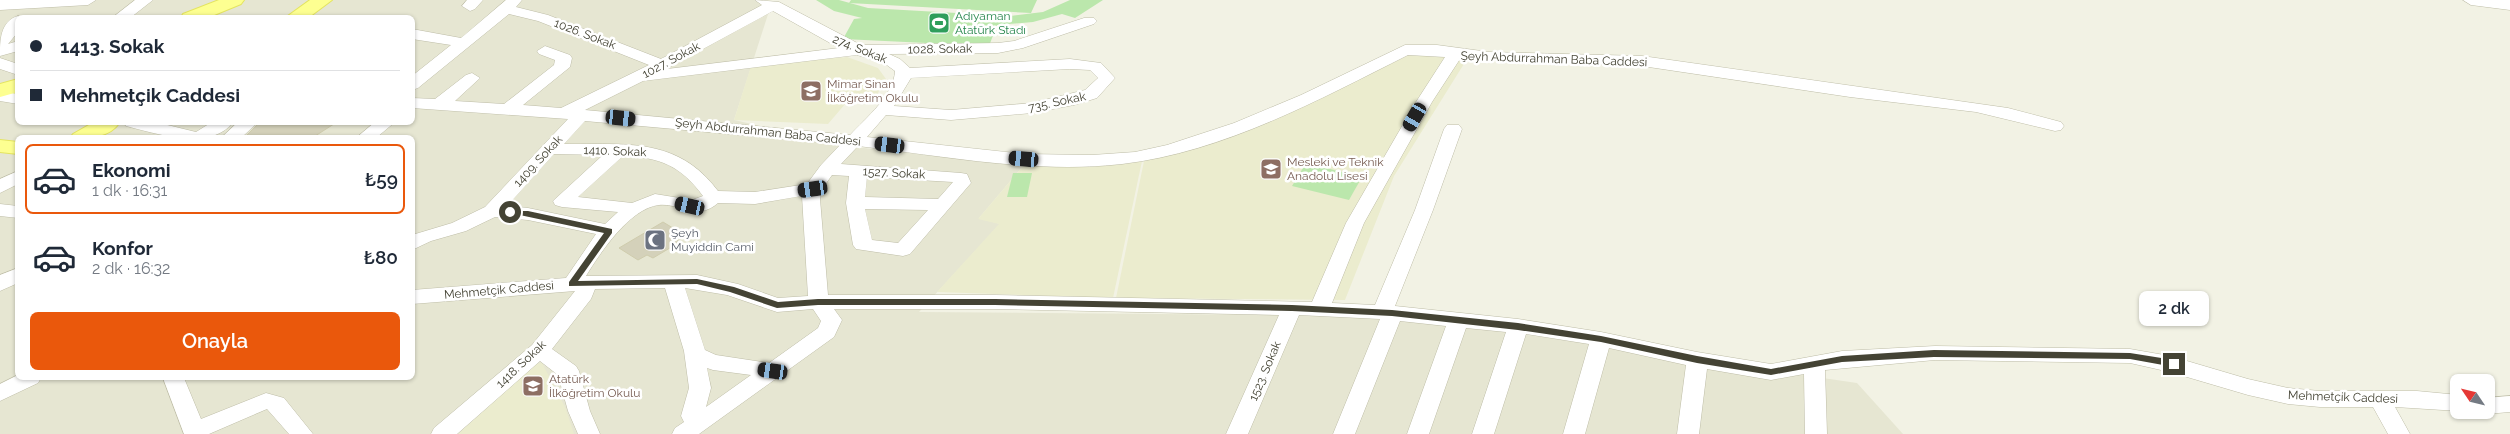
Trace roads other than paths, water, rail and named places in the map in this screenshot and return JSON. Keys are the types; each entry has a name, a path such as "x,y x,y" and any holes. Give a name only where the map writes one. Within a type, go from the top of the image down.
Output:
{"main road":[{"path":"198,15 235,0"},
{"path":"299,15 323,0"},
{"path":"0,92 15,86"},
{"path":"86,135 104,125"},
{"path":"0,146 15,148"}],"street":[{"path":"0,5 88,0"},
{"path":"123,15 145,0"},
{"path":"2471,0 2510,5"},
{"path":"27,15 47,1"},
{"name":"274. Sokak","path":"769,3 816,30 859,50 895,63 904,73"},
{"name":"1027. Sokak","path":"574,113 769,3"},
{"path":"415,82 510,4"},
{"name":"1026. Sokak","path":"510,4 662,65"},
{"name":"1028. Sokak","path":"639,77 859,50 998,48 1017,45 1089,21"},
{"path":"0,44 15,25"},
{"path":"415,35 464,43"},
{"path":"0,51 15,47"},
{"name":"Şeyh Abdurrahman Baba Caddesi","path":"415,104 506,111 574,113 1024,159 1076,161 1134,157 1209,139 1306,99 1405,50 1437,50 1454,54 1642,61 1859,94 2008,112 2055,126"},
{"path":"506,111 562,67 564,58 545,51"},
{"path":"1319,310 1355,223 1420,109 1454,54"},
{"path":"0,63 15,69"},
{"name":"735. Sokak","path":"882,110 951,115 1032,108 1074,100 1091,94 1107,78 1094,66 1070,64 904,73"},
{"path":"692,428 827,332 832,320 818,302 811,200 813,189 827,169 852,140 882,110 903,82 904,73"},
{"path":"439,105 472,78"},
{"path":"0,96 15,98"},
{"name":"1409. Sokak","path":"415,242 424,237 466,224 492,211 549,149 574,113"},
{"path":"146,125 179,132 201,125"},
{"path":"158,135 211,125"},
{"path":"233,135 246,125"},
{"path":"368,135 383,125"},
{"path":"1344,434 1453,129"},
{"name":"1410. Sokak","path":"549,149 648,152 662,155 698,175 713,197"},
{"path":"618,151 562,201 631,210 654,200 697,206 708,204 713,197 755,198 813,189"},
{"name":"1527. Sokak","path":"827,169 961,178 962,183 942,205"},
{"path":"859,171 855,203 864,245 903,250 942,205"},
{"path":"0,187 15,178"},
{"path":"855,203 942,205"},
{"path":"0,210 15,212"},
{"name":"1418. Sokak","path":"442,434 540,350 584,294 579,283 610,231 631,210"},
{"path":"492,211 528,214 610,231"},
{"path":"0,284 15,276"},
{"path":"673,281 694,353 700,388 692,416 692,428"},
{"name":"Mehmetçik Caddesi","path":"415,297 579,283 673,281 697,282 731,289 777,305 818,302 995,302 1292,308 1387,313 1518,326 1601,339 1697,360 1771,372 1842,359 1934,353 2130,356 2157,359 2246,387 2289,396 2380,400 2416,399 2450,402"},
{"name":"1523. Sokak","path":"1237,434 1292,308"},
{"path":"1418,434 1459,320"},
{"path":"1483,434 1518,326"},
{"path":"1574,434 1601,339"},
{"path":"540,350 568,371 579,412 589,434"},
{"path":"694,353 709,362 773,371"},
{"path":"1688,434 1697,360"},
{"path":"1814,364 1816,434"},
{"path":"0,393 26,380"},
{"path":"175,380 194,433 266,401 276,404 302,434"},
{"path":"2380,400 2399,434"},
{"path":"2495,405 2510,404"}],"place":[{"name":"Adıyaman Atatürk Stadı","path":"939,23"},
{"name":"Mimar Sinan İlköğretim Okulu","path":"811,91"},
{"name":"Mesleki ve Teknik Anadolu Lisesi","path":"1271,169"},
{"name":"Şeyh Muyiddin Cami","path":"655,240"},
{"name":"Atatürk İlköğretim Okulu","path":"533,386"}]}
